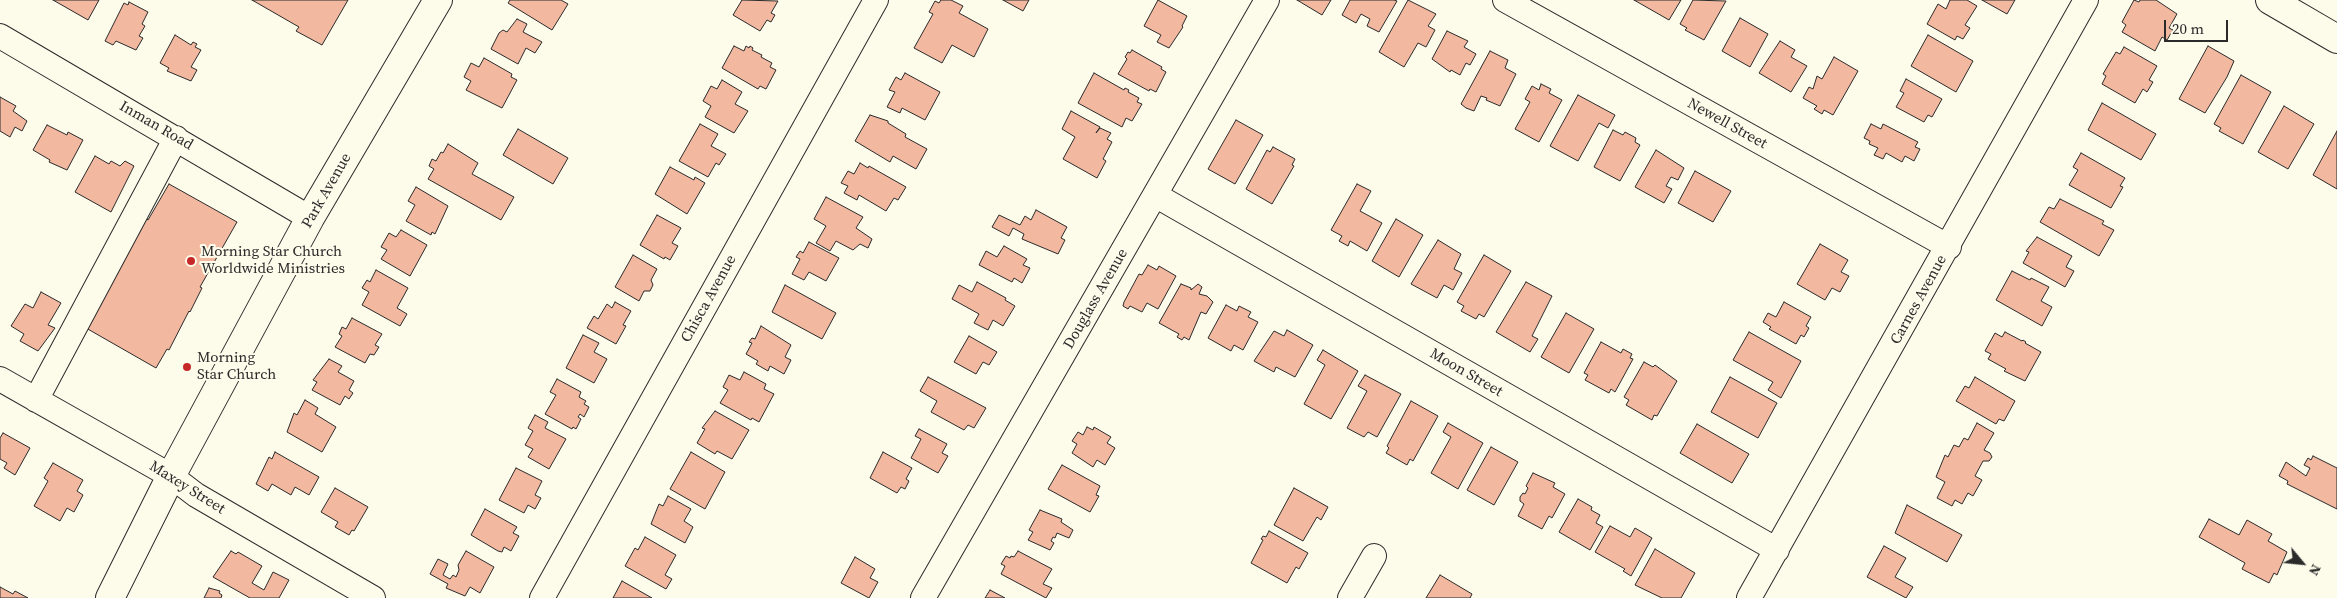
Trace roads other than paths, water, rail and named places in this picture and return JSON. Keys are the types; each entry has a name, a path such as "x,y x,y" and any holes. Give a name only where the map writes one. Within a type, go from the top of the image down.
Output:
{"main road":[{"name":"Park Avenue","path":"110,598 172,476 310,218 438,0"},
{"path":"2270,0 2337,39"}],"street":[{"name":"Chisca Avenue","path":"542,598 876,0"},
{"name":"Douglass Avenue","path":"923,598 1267,0"},
{"name":"Newell Street","path":"1505,0 1949,247"},
{"name":"Carnes Avenue","path":"1749,598 1949,247 2086,0"},
{"name":"Inman Road","path":"0,36 310,218"},
{"path":"36,400 176,138"},
{"name":"Moon Street","path":"1155,195 1777,550"},
{"name":"Maxey Street","path":"0,380 172,476 196,495 373,598"},
{"path":"1350,598 1374,556"}],"place":[{"name":"Morning Star Church Worldwide Ministries","path":"191,261"},
{"name":"Morning Star Church","path":"187,367"}]}
